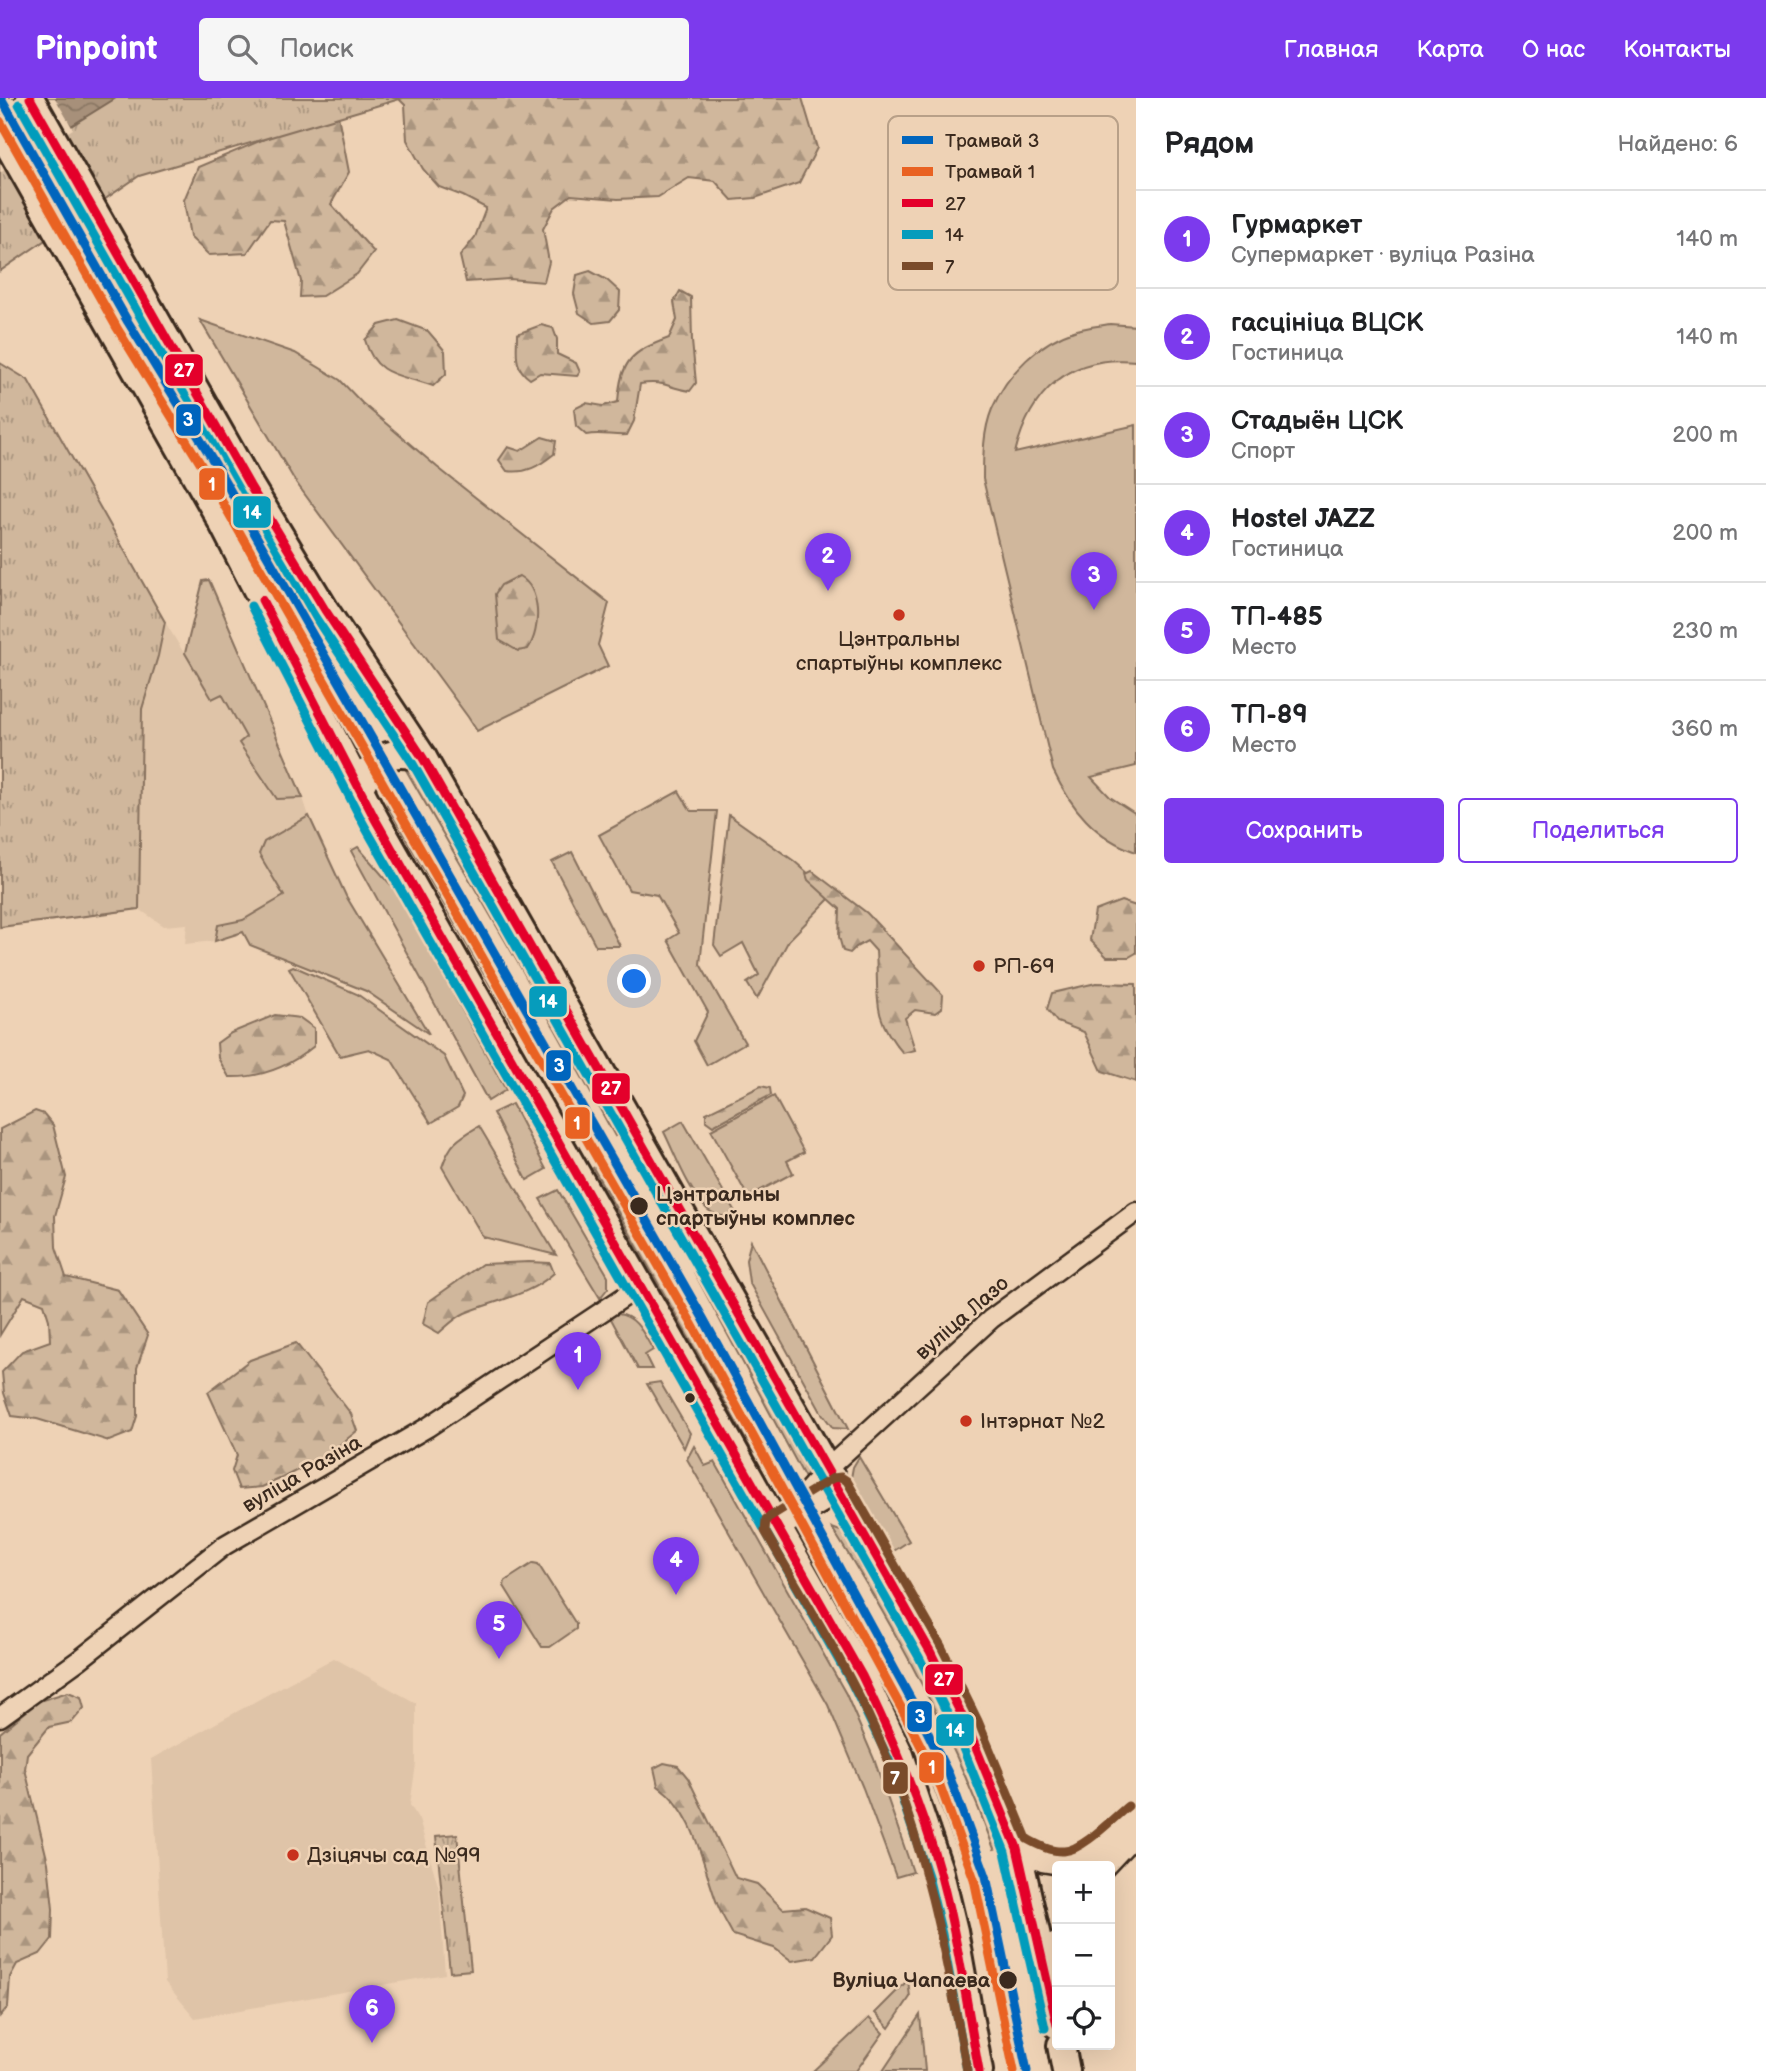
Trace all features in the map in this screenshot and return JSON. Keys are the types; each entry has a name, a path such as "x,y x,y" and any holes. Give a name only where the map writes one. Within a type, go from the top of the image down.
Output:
{"main road":[{"path":"30,98 258,500 325,610 423,758 930,1651 967,1726 1017,1848 1052,2000"},
{"path":"0,130 222,522 359,790 862,1676 900,1755 940,1873 954,1931 979,2071"},
{"path":"359,790 368,771 390,754 408,753 423,758"},
{"path":"776,1526 833,1479"},
{"path":"1062,2050 1066,2071"}],"street":[{"path":"222,522 258,500"},
{"name":"вуліца Лазо","path":"833,1479 991,1319 1136,1212"},
{"name":"вуліца Разіна","path":"0,1717 79,1660 225,1545 428,1427 639,1287"},
{"path":"1017,1848 1044,1861 1063,1864 1081,1860 1136,1815"},
{"path":"1109,1861 1136,1832"}],"shaded area":[{"path":"165,622 212,699 222,694 247,738 239,743 277,799 303,798 309,816 264,842 284,896 243,920 218,925 215,941 185,944 187,924 164,926 139,909 142,709"},
{"name":"Дзіцячы сад №99","path":"334,1658 416,1703 416,1764 410,1805 419,1820 439,1889 445,1974 195,2018 165,1982 151,1759"}],"green space":[{"path":"0,98 403,98 139,176 0,271"},
{"path":"398,98 802,98 817,148 799,183 755,198 732,200 715,181 689,178 658,197 618,199 571,195 554,208 543,229 549,262 544,282 509,279 466,282 460,256 475,237 486,208 439,187 423,169 407,140 405,105"},
{"path":"336,105 349,172 331,204 374,252 357,274 322,296 300,297 301,281 284,221 270,220 247,253 209,255 190,237 184,200 198,167"},
{"path":"590,271 607,280 620,292 619,310 610,321 594,323 579,313 574,294 577,275"},
{"path":"680,291 691,297 696,383 690,391 661,384 640,384 634,421 627,435 586,435 576,426 574,409 586,403 603,406 618,402 622,376 630,360 645,348 669,338 677,320 674,302"},
{"path":"200,320 295,353 340,380 362,403 437,467 609,603 598,645 608,666 477,731 295,481"},
{"path":"398,320 428,331 445,351 446,374 433,386 391,373 376,362 370,352 365,340 379,325"},
{"path":"1110,324 1136,326 1136,361 1112,360 1091,364 1072,371 1056,382 1042,395 1031,412 1015,453 1136,425 1136,766 1091,777 1110,797 1136,814 1136,852 1108,839 1096,830 1076,809 1053,770 983,479 984,444 989,417 1006,383 1026,360 1050,342 1081,329"},
{"path":"541,325 553,328 557,339 557,354 576,363 580,372 577,376 540,373 530,379 521,370 517,359 517,334"},
{"path":"0,363 28,380 165,622 142,709 139,909 0,927"},
{"path":"542,437 556,441 554,454 532,468 507,471 499,460 508,447 520,451"},
{"path":"519,576 532,590 537,621 528,649 518,651 499,640 495,594 501,585"},
{"path":"209,580 303,798 277,799 239,743 246,737 222,694 212,699 185,653 203,581"},
{"path":"406,770 426,780 625,1130 615,1136 521,968"},
{"path":"388,781 526,1017 513,1025 387,805 385,794"},
{"path":"679,791 691,811 717,811 700,964 745,1043 707,1065 694,1041 708,1012 668,940 679,933 657,895 629,890 599,835"},
{"path":"729,815 794,861 833,895 789,940 757,999 747,983 759,975 743,943 721,956 714,945"},
{"path":"309,816 346,896 429,1034 366,991 250,945 243,932 215,941 218,925 243,920 284,896 259,854 264,842"},
{"path":"358,847 397,892 506,1090 488,1101 351,851"},
{"path":"572,852 620,946 596,946 552,862"},
{"path":"812,871 867,913 943,995 942,1008 935,1013 915,1010 905,1018 915,1050 903,1053 885,1028 878,1005 876,951 867,941 850,953 843,951 839,937 840,909 808,880 806,874"},
{"path":"1121,901 1136,906 1136,953 1129,957 1107,957 1090,940 1095,911"},
{"path":"293,966 357,994 444,1056 463,1096 458,1107 431,1123 391,1059 369,1049 340,1056 289,968"},
{"path":"1096,983 1136,984 1136,1082 1102,1071 1084,1032 1057,1022 1047,1009 1052,993"},
{"path":"275,1015 300,1018 314,1028 314,1046 275,1069 253,1075 229,1077 218,1058 217,1043 231,1033"},
{"path":"761,1086 770,1088 771,1095 713,1126 706,1121 706,1113"},
{"path":"774,1096 804,1152 787,1161 793,1173 748,1197 711,1130"},
{"path":"512,1104 546,1169 527,1180 493,1113"},
{"path":"35,1111 44,1114 53,1125 66,1177 55,1216 56,1247 66,1277 118,1290 148,1335 137,1368 137,1416 132,1432 109,1441 37,1419 12,1416 4,1393 2,1372 22,1351 50,1341 49,1320 44,1304 24,1296 0,1335 0,1129"},
{"path":"683,1121 738,1217 710,1212 688,1183 664,1132"},
{"path":"479,1126 556,1255 483,1237 442,1167 455,1142"},
{"path":"605,1161 788,1487 773,1483 765,1473 593,1168"},
{"path":"558,1190 608,1276 608,1288 600,1298 540,1199"},
{"path":"751,1241 848,1429 833,1428 821,1412 749,1282 746,1260"},
{"path":"550,1263 554,1273 534,1287 462,1315 439,1333 423,1324 428,1302 482,1264"},
{"path":"702,1267 808,1459 809,1469 805,1478 694,1272"},
{"path":"618,1314 630,1318 643,1333 653,1350 645,1355 652,1369 638,1369 610,1317"},
{"path":"296,1343 351,1414 357,1431 327,1455 282,1478 262,1487 239,1489 232,1471 237,1455 208,1392 250,1360"},
{"path":"660,1382 690,1433 684,1448 647,1384"},
{"path":"694,1446 705,1466 715,1462 846,1694 874,1759 913,1872 896,1877 828,1705 687,1459"},
{"path":"859,1457 909,1541 892,1552 851,1478"},
{"path":"832,1528 851,1535 884,1588 954,1724 1003,1847 994,1849 961,1766 922,1684 879,1605"},
{"path":"816,1538 912,1709 944,1776 974,1856 961,1860 925,1764 880,1670 814,1557"},
{"path":"533,1563 538,1564 576,1624 576,1629 550,1647 542,1647 504,1586 505,1581"},
{"path":"68,1692 81,1697 84,1708 72,1722 49,1727 27,1754 25,1769 48,1863 53,1909 52,1939 40,1954 17,1964 10,1977 8,2007 0,2016 0,1733 39,1701"},
{"path":"664,1763 678,1766 688,1778 736,1878 757,1884 783,1909 805,1907 830,1918 832,1935 815,1957 792,1961 774,1948 733,1935 718,1906 689,1825 671,1797 658,1786 654,1768"},
{"path":"457,1834 471,1970 450,1972 436,1836"},
{"path":"908,1980 910,1997 889,2028 875,2013"},
{"path":"920,2015 925,2071 883,2071"},
{"path":"869,2018 883,2033 856,2071 813,2071"}],"water":[{"path":"0,98 116,98 0,170"}],"pier":[{"path":"0,98 55,98 73,129 0,173"}],"tram line":[{"name":"3","path":"1,98 128,322 211,457 703,1318 915,1707 949,1775 986,1876 1027,2071"},
{"name":"1","path":"0,121 117,328 200,463 692,1324 904,1713 938,1780 974,1879 1014,2071"}],"transit line":[{"name":"27","path":"30,98 250,486 325,610 423,758 930,1651 967,1726 1017,1848 1052,2003"},
{"name":"14","path":"19,104 240,492 315,617 413,764 919,1657 956,1731 1005,1852 1045,2028"},
{"name":"27","path":"262,600 375,819 862,1676 906,1774 941,1876 979,2071"},
{"name":"14","path":"251,606 364,825 851,1682 889,1760 928,1876 942,1934 967,2071"},
{"name":"7","path":"967,2071 932,1898 908,1814 876,1732 851,1680 765,1531 766,1519 833,1478 841,1477 847,1481 941,1646 978,1721 1027,1839 1054,1850 1072,1849 1089,1839 1128,1806"}],"place":[{"name":"гасцініца ВЦСК","path":"828,591"},
{"name":"Стадыён ЦСК","path":"1094,610"},
{"name":"Цэнтральны спартыўны комплекс","path":"899,615"},
{"name":"РП-69","path":"979,966"},
{"name":"Цэнтральны спартыўны комплес","path":"639,1206"},
{"name":"Гурмаркет","path":"578,1390"},
{"name":"Інтэрнат №2","path":"966,1421"},
{"name":"Hostel JAZZ","path":"676,1595"},
{"name":"ТП-485","path":"499,1659"},
{"name":"Дзіцячы сад №99","path":"293,1855"},
{"name":"Вуліца Чапаева","path":"1008,1980"},
{"name":"ТП-89","path":"372,2043"}]}
